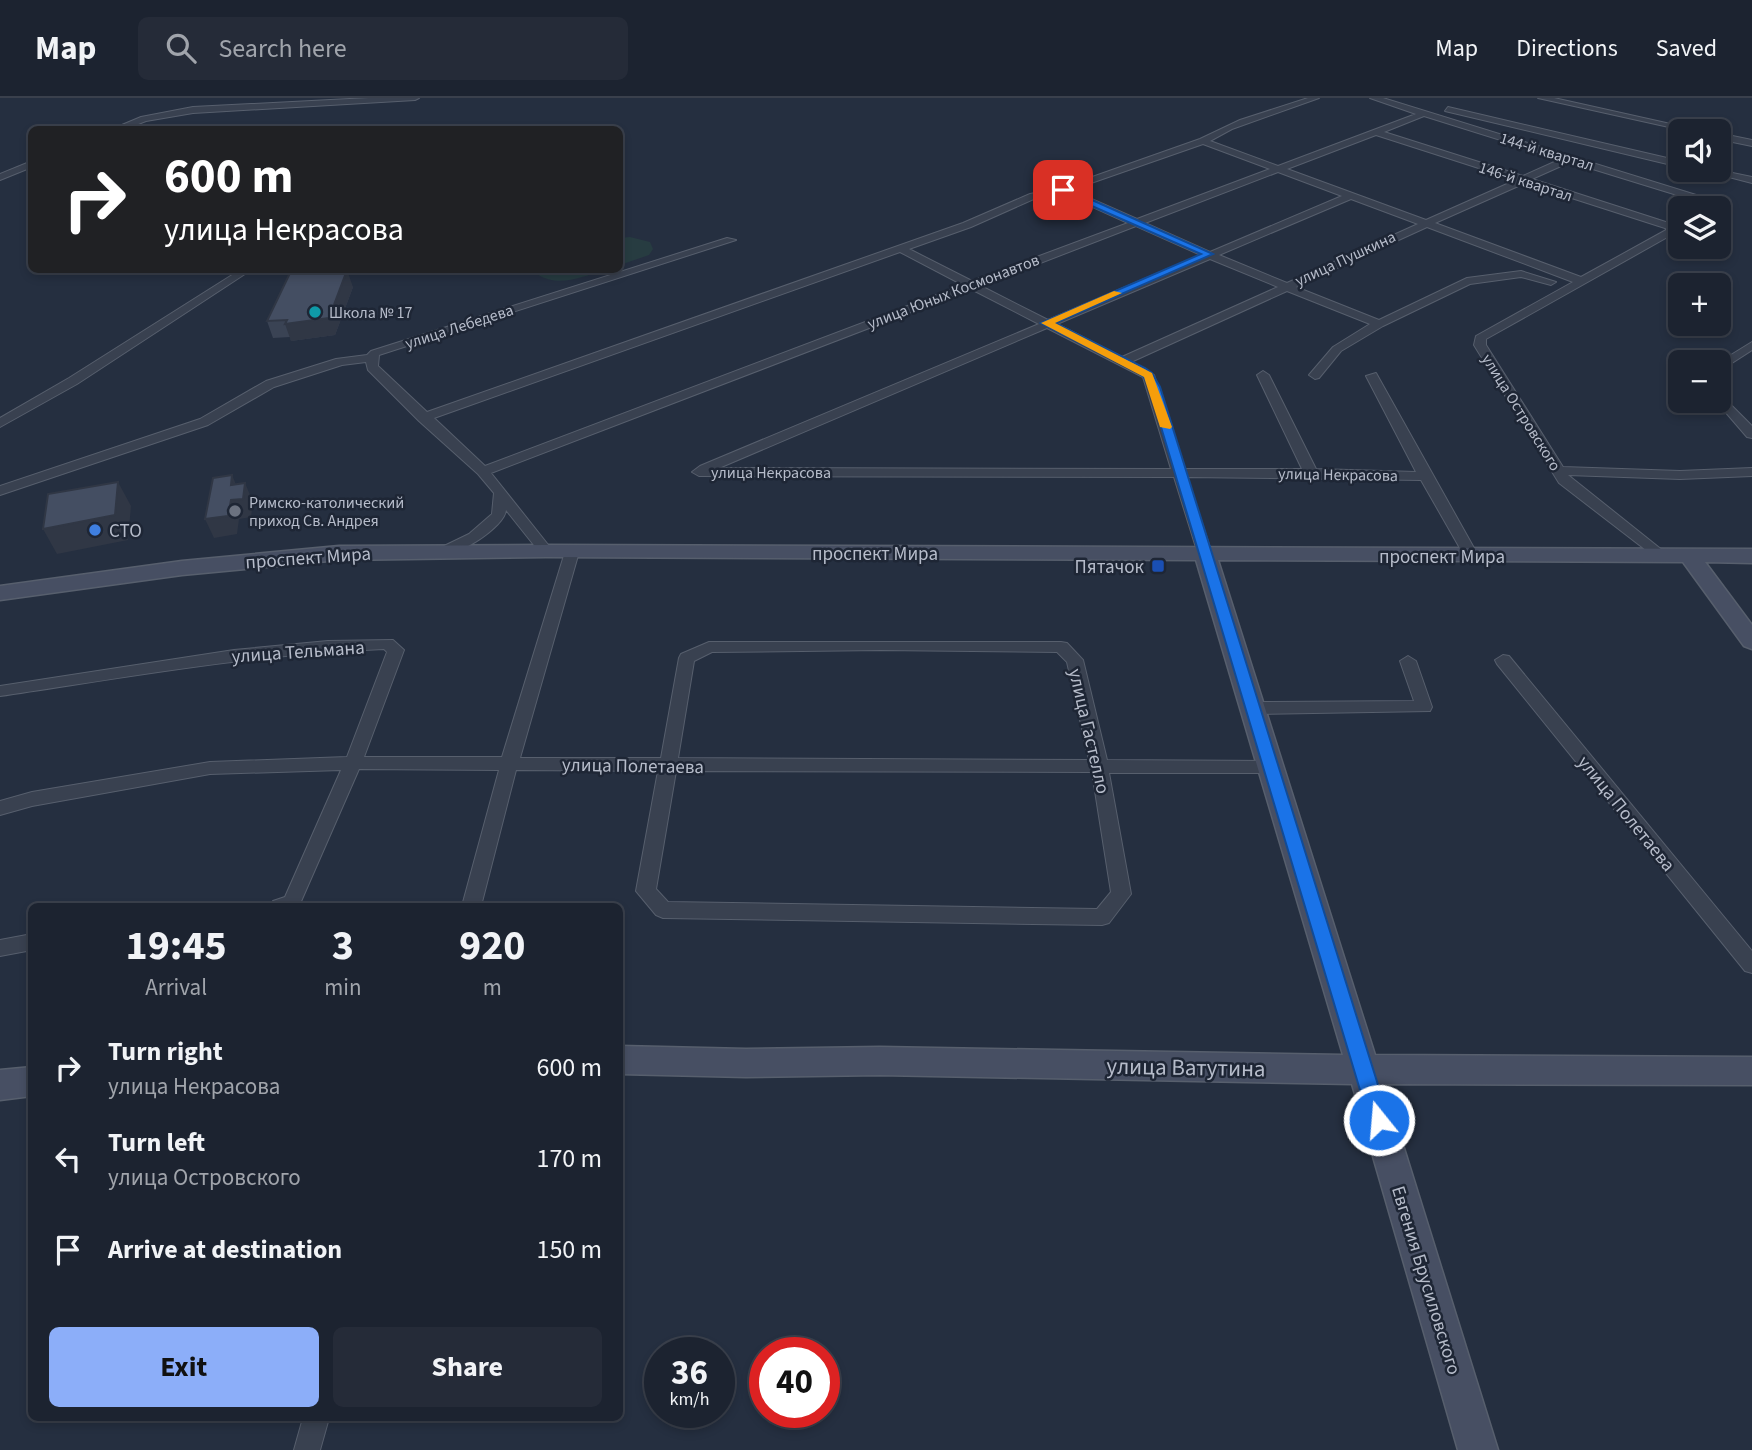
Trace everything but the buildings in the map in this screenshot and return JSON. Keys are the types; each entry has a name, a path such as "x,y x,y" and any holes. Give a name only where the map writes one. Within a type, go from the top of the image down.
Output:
{"main road":[{"name":"проспект Мира","path":"0,593 267,559 339,553 546,551 1752,556"},
{"name":"Евгения Брусиловского","path":"1205,554 1478,1450"},
{"path":"1688,554 1752,641"},
{"name":"улица Ватутина","path":"623,1060 746,1063 880,1061 1364,1070 1752,1071"}],"street":[{"path":"125,126 144,119 193,110 415,98"},
{"path":"423,418 967,225 1033,196 1063,190 1203,141 1237,124 1315,98"},
{"name":"144-й квартал","path":"1374,98 1682,196"},
{"path":"1402,98 1668,161"},
{"path":"1542,98 1668,125"},
{"name":"улица Юных Космонавтов","path":"483,471 1425,113"},
{"name":"146-й квартал","path":"1376,132 1668,224"},
{"path":"1731,139 1752,143"},
{"path":"1203,141 1581,281"},
{"name":"улица Пушкина","path":"1123,360 1569,159"},
{"path":"0,177 28,166"},
{"path":"1731,175 1752,180"},
{"path":"1063,190 1378,324"},
{"name":"улица Некрасова","path":"1350,196 699,472 1311,473 1425,476"},
{"name":"улица Островского","path":"1660,554 1564,480 1480,345 1480,338 1668,233"},
{"name":"улица Лебедева","path":"0,491 204,422 270,384 340,362 371,358 376,353 731,240"},
{"name":"Евгения Брусиловского","path":"899,248 1149,375 1205,554"},
{"path":"1549,269 1554,297"},
{"path":"0,423 74,381 241,273"},
{"path":"1315,375 1337,349 1378,324 1476,278 1521,274 1551,282"},
{"path":"1731,360 1752,345"},
{"path":"371,358 372,367 423,418 483,471 546,551"},
{"path":"1263,375 1311,473"},
{"path":"1372,376 1425,476 1472,556"},
{"path":"1731,411 1752,434"},
{"path":"1560,471 1632,476 1752,472"},
{"path":"445,551 474,537 499,515 500,494"},
{"path":"473,903 509,764 572,552"},
{"name":"улица Тельмана","path":"0,691 234,655 328,646 387,644 396,650 353,763 292,902 289,903"},
{"name":"улица Гастелло","path":"881,645 1060,648 1075,660 1100,768 1121,894 1102,917 663,910 646,891 668,766 687,657 709,647 881,645"},
{"name":"улица Полетаева","path":"1503,660 1752,965"},
{"path":"1252,708 1424,706 1408,661"},
{"name":"улица Полетаева","path":"0,808 32,799 210,768 353,763 1270,767"},
{"path":"0,948 28,943"},
{"path":"0,1085 28,1082"},
{"path":"307,1450 315,1421"}],"green space":[{"path":"623,238 650,242 653,249 649,255 623,264"},
{"path":"537,273 595,273 562,281"}],"slow traffic":[{"path":"1117,293 1046,323 1149,375 1166,427"}],"place":[{"name":"Школа № 17","path":"315,312"},
{"name":"Римско-католический приход Св. Андрея","path":"235,511"},
{"name":"СТО","path":"95,530"},
{"name":"Пятачок","path":"1158,566"}],"route":[{"path":"1063,190 1209,254 1046,323 1149,375 1379,1120"}]}
